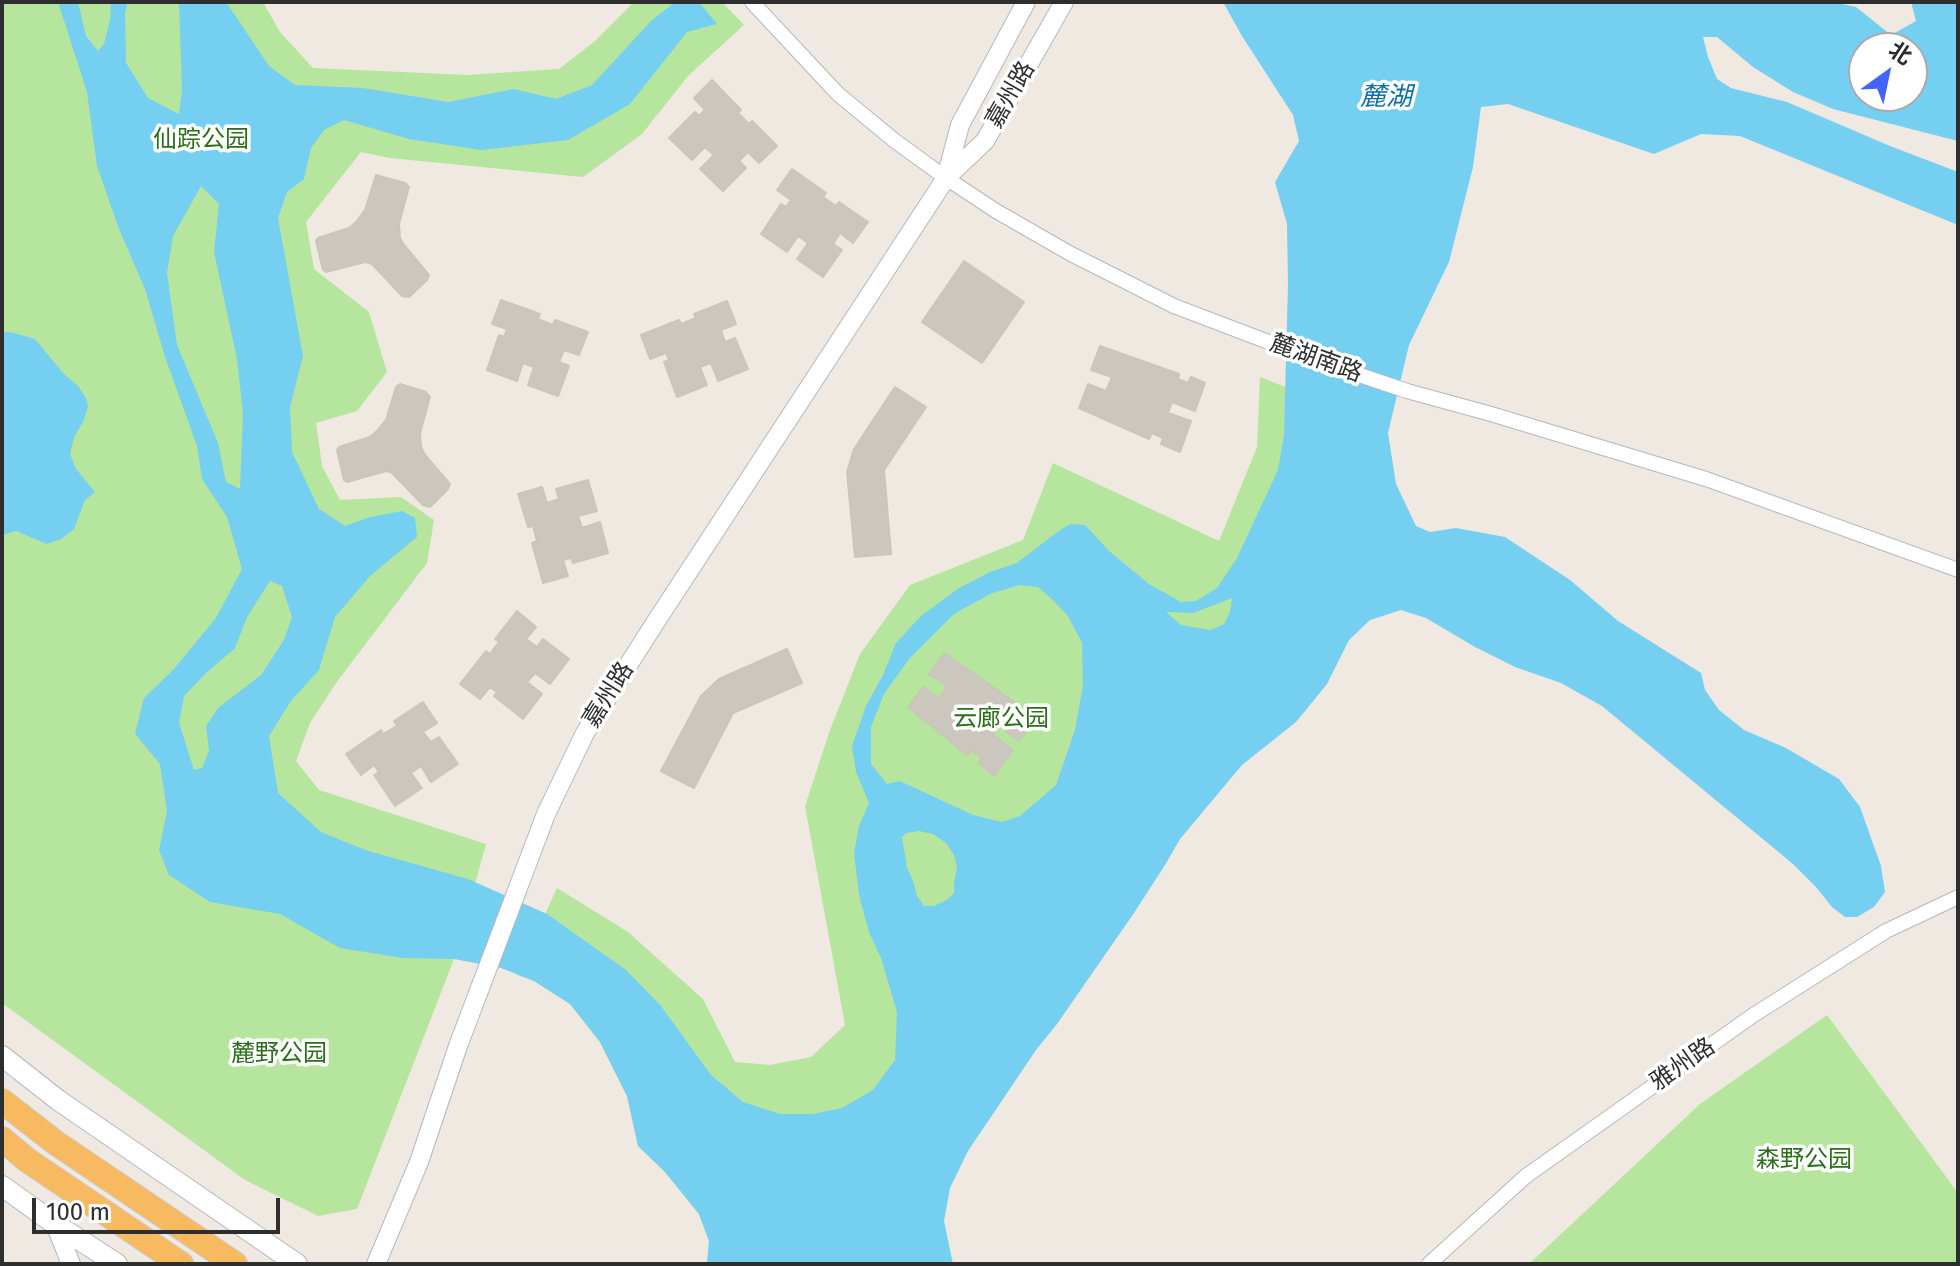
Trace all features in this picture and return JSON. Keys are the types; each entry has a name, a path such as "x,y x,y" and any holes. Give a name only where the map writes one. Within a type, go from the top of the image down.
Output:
{"highway":[{"path":"2,1101 56,1143 235,1264"},
{"path":"2,1139 27,1160 181,1264"}],"main road":[{"path":"2,1056 58,1100 297,1264"},
{"path":"2,1186 117,1264"}],"street":[{"name":"麓湖南路","path":"752,2 838,94 946,178 1071,254 1174,306 1407,391 1706,479 1958,570"},
{"name":"嘉州路","path":"376,1264 419,1162 546,814 585,733 946,178 985,141 1064,2"},
{"name":"嘉州路","path":"946,178 960,125 1022,10"},
{"name":"雅州路","path":"1429,1264 1526,1176 1752,1016 1886,931 1958,897"},
{"path":"55,1224 71,1264"}],"green space":[{"path":"2,2 263,2 280,32 313,68 467,75 559,69 595,41 634,2 722,2 744,25 688,76 642,134 583,177 390,158 361,152 306,222 314,269 369,312 387,372 357,411 316,423 322,466 340,500 401,497 434,520 427,563 336,683 310,723 296,761 319,790 486,844 454,959 357,1209 318,1216 245,1180 2,1003"},
{"name":"云廊公园","path":"1260,377 1358,416 1365,499 888,1145 707,1264 709,1241 699,1214 665,1172 638,1146 627,1096 600,1042 570,1004 534,981 517,975 557,888 628,932 703,999 735,1062 770,1065 811,1057 845,1025 805,806 860,654 910,585 1023,540 1053,463 1219,541 1257,447"},
{"name":"森野公园","path":"1827,1015 1958,1193 1958,1264 1529,1264 1700,1104"}],"water":[{"name":"麓湖","path":"58,2 78,2 86,36 98,51 104,44 111,2 128,2 125,13 126,63 148,98 179,114 182,90 179,2 226,2 269,66 295,85 363,88 448,102 514,89 556,99 592,85 652,20 675,2 699,2 717,24 687,32 630,104 568,140 481,150 409,139 344,120 324,130 311,148 304,179 287,192 278,218 303,356 290,407 292,452 319,509 345,526 402,511 415,518 417,537 370,576 335,617 319,670 291,701 269,736 278,793 321,832 365,850 468,879 547,914 626,970 661,1006 711,1075 743,1102 780,1114 813,1114 842,1108 873,1090 895,1060 897,1012 859,895 854,853 859,826 869,803 856,772 852,746 866,706 896,643 921,616 959,588 990,572 1017,563 1071,524 1085,525 1109,551 1149,584 1181,602 1196,601 1217,588 1237,558 1278,470 1284,435 1288,284 1287,224 1275,182 1299,141 1293,115 1223,2 1833,2 1856,7 1887,32 1848,32 1848,112 1928,112 1928,32 1896,32 1916,21 1911,2 1958,2 1958,141 1833,109 1793,92 1753,67 1717,37 1703,37 1717,79 1731,88 1787,102 1958,172 1958,225 1740,136 1701,134 1654,154 1508,104 1481,107 1473,167 1449,262 1409,345 1388,433 1396,484 1416,526 1430,532 1456,528 1505,537 1570,580 1618,621 1701,673 1705,690 1719,710 1744,730 1786,748 1839,779 1860,807 1881,866 1885,892 1874,907 1857,917 1845,917 1793,864 1602,706 1561,683 1515,667 1475,647 1426,618 1401,610 1370,620 1349,640 1327,684 1296,722 1242,765 1180,839 1134,913 968,1151 950,1188 944,1221 953,1264 707,1264 709,1241 699,1214 665,1172 638,1146 627,1096 600,1042 570,1004 534,981 501,968 454,959 403,958 340,948 280,914 210,902 169,875 159,850 167,811 160,764 135,734 144,698 173,670 216,618 242,569 227,517 202,479 197,446 145,289 119,229 97,166 87,92","holes":["201,186 219,204 214,252 237,359 243,414 240,489 226,482 218,443 177,345 167,273 173,236","270,581 282,586 292,617 284,640 261,675 218,708 206,726 209,751 202,768 194,770 179,723 184,696 235,648 247,617","1019,585 1038,587 1068,616 1082,643 1083,685 1075,730 1056,785 1020,816 1002,822 973,815 900,781 887,784 871,764 871,727 884,694 909,659 954,614 990,594","1232,598 1224,624 1210,630 1181,625 1166,612 1193,613","919,831 933,834 946,843 954,855 957,867 954,893 947,900 934,906 924,906 917,896 907,868 902,837 906,833"]},
{"path":"2,332 35,339 78,386 88,406 70,454 76,469 95,492 85,500 74,529 61,539 47,544 16,531 2,535"}],"building":[{"path":"712,80 741,110 738,113 749,124 752,121 777,146 759,163 748,152 739,161 746,168 723,191 700,169 714,155 705,147 692,160 669,138 695,112 699,116 705,110 694,98"},
{"path":"792,169 826,193 823,197 836,206 839,202 868,222 853,243 840,233 833,244 842,250 823,277 797,259 808,243 798,236 787,252 761,234 781,204 786,207 791,200 777,190"},
{"path":"376,175 409,187 399,224 400,238 429,275 409,297 402,296 369,263 326,272 323,270 316,241 349,228 356,222 365,210"},
{"path":"964,261 1024,302 982,363 922,322"},
{"path":"501,300 540,314 538,319 553,325 555,320 588,332 579,355 564,350 559,362 569,366 558,396 528,385 534,367 523,363 517,381 487,370 499,335 504,337 507,329 492,324"},
{"path":"727,301 736,324 721,330 725,342 735,338 748,369 718,381 711,363 700,367 707,385 677,397 664,362 669,360 666,353 650,359 641,335 679,320 681,324 696,318 694,314"},
{"path":"1100,346 1179,374 1178,379 1188,383 1191,377 1205,383 1195,411 1172,402 1168,413 1191,421 1180,452 1161,444 1163,438 1152,433 1149,439 1079,408 1088,384 1106,391 1112,377 1091,370"},
{"path":"400,384 426,392 430,397 420,433 421,447 450,484 430,507 423,505 390,472 347,482 344,480 337,450 370,437 377,431 386,420 396,387"},
{"path":"895,387 926,407 884,470 891,554 855,557 847,472 854,449"},
{"path":"588,480 597,511 578,516 582,528 600,522 608,553 573,563 571,558 563,560 568,576 543,583 532,543 537,541 533,526 528,527 518,494 542,487 547,503 559,499 556,489"},
{"path":"517,611 536,627 526,639 537,647 543,639 569,659 550,684 535,673 527,682 542,694 523,719 494,696 497,692 490,687 480,699 460,684 486,651 490,654 499,642 495,639"},
{"path":"787,649 802,683 733,713 694,788 661,771 701,696 719,679"},
{"path":"944,653 1013,701 1011,706 1020,712 1024,707 1036,716 1019,741 999,726 993,735 1013,750 994,776 978,763 982,758 972,750 967,755 908,707 923,687 939,698 947,686 929,674"},
{"path":"423,702 437,723 423,732 431,742 439,737 458,764 431,782 421,766 411,773 422,788 395,806 374,775 379,772 374,765 361,775 346,754 381,730 383,734 397,726 394,721"}],"park label":[{"name":"仙踪公园","path":"201,140"},
{"name":"麓野公园","path":"279,1054"}]}
